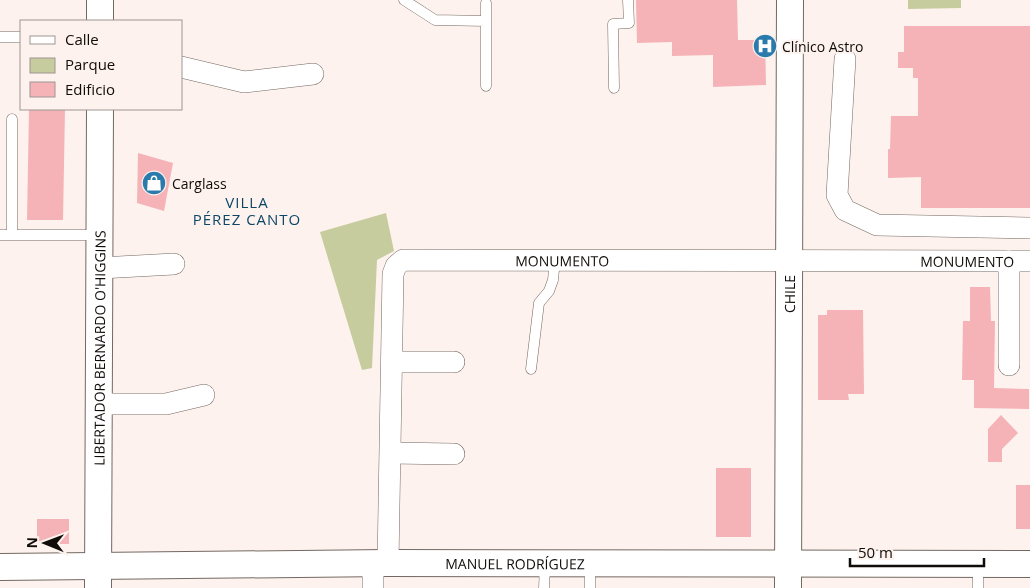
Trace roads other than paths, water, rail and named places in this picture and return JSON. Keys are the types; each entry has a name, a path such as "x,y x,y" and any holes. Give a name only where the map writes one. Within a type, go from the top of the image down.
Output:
{"street":[{"path":"100,0 100,20"},
{"name":"CHILE","path":"788,576 790,0"},
{"path":"845,59 837,195 845,210 877,226 1030,228"},
{"path":"182,67 244,82 313,74"},
{"name":"LIBERTADOR BERNARDO O'HIGGINS","path":"98,578 100,110"},
{"name":"MONUMENTO","path":"371,573 391,453 393,274 396,266 403,260 1020,261"},
{"path":"1009,365 1020,261"},
{"path":"100,268 174,264"},
{"path":"392,362 454,362"},
{"path":"100,404 166,404 204,395"},
{"path":"391,453 454,454"},
{"name":"MANUEL RODRÍGUEZ","path":"0,567 98,578 371,573 545,576 978,576 1030,564"}],"lane":[{"path":"404,0 435,20 486,21"},
{"path":"614,88 613,24 629,23 628,0"},
{"path":"486,3 486,86"},
{"path":"0,37 20,37"},
{"path":"12,119 12,235"},
{"path":"0,234 100,236"},
{"path":"531,369 539,303 551,285 555,259"}],"place":[{"name":"Clínico Astro","path":"765,46"},
{"name":"Carglass","path":"154,183"}],"district":[{"name":"VILLA PÉREZ CANTO","path":"247,210"}]}
